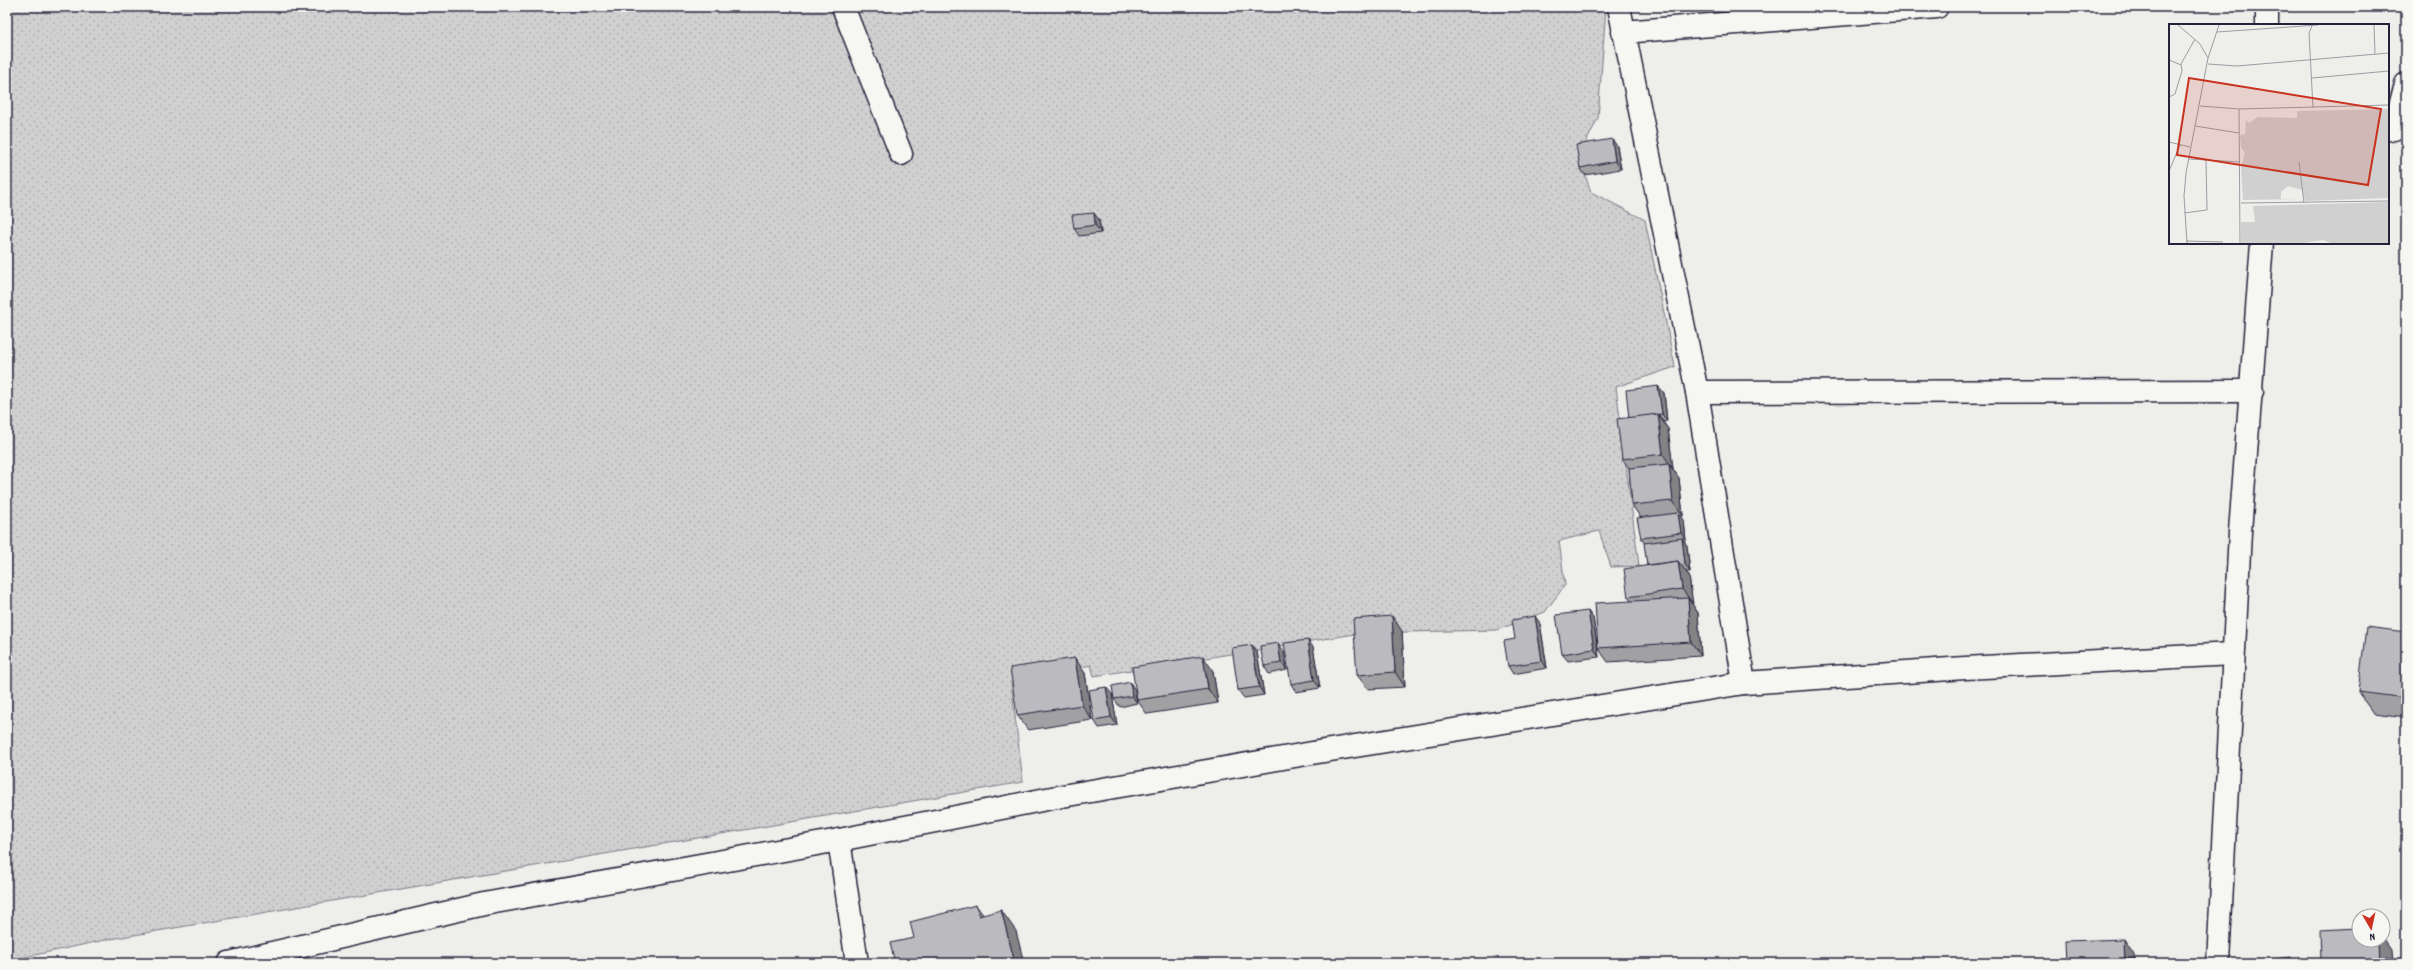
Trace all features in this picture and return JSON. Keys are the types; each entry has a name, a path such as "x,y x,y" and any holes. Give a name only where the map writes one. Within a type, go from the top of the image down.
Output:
{"street":[{"path":"843,7 901,154"},
{"path":"1619,7 1697,392 1744,683"},
{"path":"1623,32 1937,7"},
{"path":"2267,7 2267,24"},
{"path":"2396,129 2406,84"},
{"path":"2218,963 2233,654 2262,244"},
{"path":"1697,392 2252,391"},
{"path":"229,963 484,904 839,840 1062,796 1744,683 1973,668 2233,654"},
{"path":"839,840 858,963"}],"shaded area":[{"path":"7,7 1606,7 1598,118 1579,157 1591,192 1645,220 1675,367 1616,387 1639,566 1611,567 1599,531 1559,541 1565,585 1545,612 1497,630 1361,633 1094,676 1091,665 1011,683 1023,782 105,940 7,961"}],"building":[{"path":"1612,139 1615,161 1580,168 1576,145"},
{"path":"1094,213 1095,225 1074,228 1072,215"},
{"path":"1658,386 1662,414 1629,418 1626,390"},
{"path":"1658,414 1663,454 1622,459 1617,419"},
{"path":"1669,464 1673,501 1632,505 1629,468"},
{"path":"1678,513 1681,533 1641,538 1637,518"},
{"path":"1682,538 1685,564 1681,565 1678,561 1647,565 1644,543"},
{"path":"1678,561 1682,589 1628,597 1624,569"},
{"path":"1688,598 1691,642 1598,648 1595,603"},
{"path":"1588,611 1594,649 1562,654 1556,615"},
{"path":"1392,616 1395,672 1357,675 1353,619"},
{"path":"1535,616 1542,661 1508,666 1504,641 1515,639 1512,620"},
{"path":"2366,627 2406,632 2406,698 2358,692"},
{"path":"1308,640 1314,680 1291,684 1284,643"},
{"path":"1278,643 1281,663 1264,666 1260,646"},
{"path":"1252,645 1259,687 1238,690 1232,648"},
{"path":"1203,656 1208,689 1137,700 1132,667"},
{"path":"1075,658 1082,705 1017,715 1010,668"},
{"path":"1130,682 1132,696 1114,699 1112,686"},
{"path":"1106,687 1111,717 1094,720 1089,690"},
{"path":"976,905 979,916 1001,910 1015,963 895,963 890,943 914,938 910,922"},
{"path":"2351,928 2351,948 2378,948 2379,963 2321,963 2320,930"},
{"path":"2124,939 2125,963 2066,963 2065,941"},
{"path":"2290,957 2291,963 2260,963 2260,961"}]}
